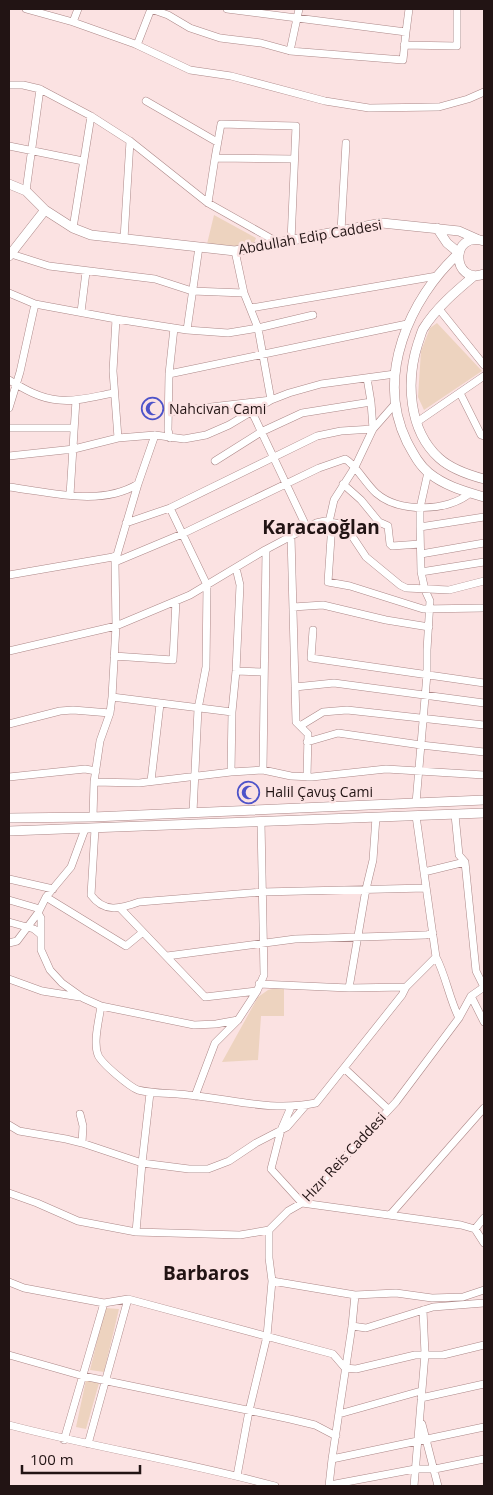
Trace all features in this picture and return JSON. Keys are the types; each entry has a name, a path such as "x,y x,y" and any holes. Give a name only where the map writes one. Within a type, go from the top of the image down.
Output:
{"main road":[{"name":"Abdullah Edip Caddesi","path":"9,184 26,191 45,210 73,228 91,235 235,251 382,222 459,231 482,239"},
{"path":"10,255 45,210"},
{"path":"437,228 447,243 459,253 460,265 468,274 474,276 484,274"},
{"path":"482,239 465,243 459,253 437,276 422,297 408,324 400,346 395,374 395,404 402,431 414,455 428,472 445,484 458,490 484,497"},
{"path":"474,276 439,309 422,330 413,360 411,390 417,422 424,439 439,458 454,468 484,478"},
{"path":"9,818 93,817 484,800"},
{"path":"9,831 484,813"}],"street":[{"path":"26,9 73,22 137,45 190,70 231,76 325,101 369,108 439,107 468,99 484,92"},
{"path":"73,22 78,9"},
{"path":"137,45 151,9 168,15 190,28 220,38 261,43 290,51 403,60 409,9"},
{"path":"227,9 406,32"},
{"path":"290,51 298,9"},
{"path":"404,45 457,46 457,9"},
{"path":"9,85 24,85 40,89 91,116 130,142 208,203 280,243"},
{"path":"26,191 40,89"},
{"path":"146,101 217,142"},
{"path":"73,228 91,116"},
{"path":"208,203 221,124 296,126 290,241"},
{"path":"124,238 130,142"},
{"path":"341,231 346,143"},
{"path":"9,146 83,161"},
{"path":"215,158 294,159"},
{"path":"187,330 199,247"},
{"path":"235,251 244,293 258,328 271,400"},
{"path":"10,255 48,266 155,279 192,291 244,293"},
{"path":"81,312 86,272"},
{"path":"251,308 437,276"},
{"path":"9,293 35,304 116,319 187,330 228,333 313,315"},
{"path":"9,408 35,304"},
{"path":"439,309 484,365"},
{"path":"116,319 113,371 118,438"},
{"path":"169,374 408,324"},
{"path":"170,438 168,430 169,374 174,328"},
{"path":"9,456 74,449 118,438 155,435 184,439 206,435 229,425 271,400 289,393 321,384 395,374"},
{"path":"417,422 484,376"},
{"path":"367,378 372,402 373,429"},
{"path":"9,380 30,392 58,400 76,400 114,394"},
{"path":"460,393 480,435 484,436"},
{"path":"70,495 76,400"},
{"path":"168,412 271,400"},
{"path":"215,461 261,432 302,413 372,402"},
{"path":"395,404 373,429 355,467 334,500 328,582 350,586 423,609 484,608"},
{"path":"252,412 307,528"},
{"path":"9,428 74,428"},
{"path":"126,523 170,508 317,436 373,429"},
{"path":"93,817 94,782 100,741 110,713 112,698 116,626 116,558 155,435"},
{"path":"9,575 116,558 182,534 319,468 345,459 351,461 364,481 387,501 407,507 420,508 443,505 464,499 470,493"},
{"path":"416,804 427,674 430,609 430,601 425,590 422,572 420,544 420,508 428,472"},
{"path":"9,487 70,495 103,496 138,484"},
{"path":"343,484 361,500 379,522 388,526 390,544 392,546 420,544"},
{"path":"170,508 207,585 206,667 198,708 193,812"},
{"path":"420,527 484,517"},
{"path":"9,651 116,626 176,601 316,523 331,522 340,524 350,534 366,557 406,588 449,590 484,581"},
{"path":"291,536 296,722 308,734 307,777"},
{"path":"421,554 484,543"},
{"path":"263,770 266,550"},
{"path":"422,572 484,562"},
{"path":"231,772 232,712 240,585 236,568"},
{"path":"114,656 173,660 176,601"},
{"path":"293,607 323,605 386,620 429,627"},
{"path":"312,630 311,658 484,683"},
{"path":"236,671 264,672"},
{"path":"295,687 334,683 484,703"},
{"path":"112,698 232,712"},
{"path":"151,781 160,704"},
{"path":"300,726 323,712 347,710 484,725"},
{"path":"9,724 60,711 110,713"},
{"path":"307,742 338,733 484,752"},
{"path":"9,777 85,769 96,771"},
{"path":"94,782 140,783 263,770 290,776 307,777 386,769 484,774"},
{"path":"455,815 459,855 465,862 476,971 484,987"},
{"path":"416,816 436,957 459,1018"},
{"path":"349,988 366,889 373,860 376,817"},
{"path":"195,1096 215,1043 238,1020 264,976 261,822"},
{"path":"95,828 91,895 97,904 121,909 138,902 262,892 426,888"},
{"path":"9,943 18,941 52,889 74,862 85,829"},
{"path":"424,872 465,862"},
{"path":"9,879 52,889"},
{"path":"46,898 126,946 143,932"},
{"path":"9,900 39,911"},
{"path":"121,909 205,997 258,987 406,987"},
{"path":"39,911 41,918 41,950 50,970 62,983 83,998 101,1006 194,1025 238,1020"},
{"path":"9,922 34,929 40,934"},
{"path":"166,956 295,939 358,938 426,935 433,933"},
{"path":"101,1006 96,1035 98,1056 127,1084 137,1089 150,1093 195,1096 254,1105 291,1107 306,1105 316,1103 402,996 406,987 436,957"},
{"path":"9,979 42,991 83,998"},
{"name":"Hızır Reis Caddesi","path":"269,1230 288,1211 302,1203 396,1102 459,1018 471,996 484,987"},
{"path":"471,996 484,1022"},
{"path":"344,1068 388,1109"},
{"path":"136,1232 150,1093"},
{"path":"9,1126 19,1131 66,1138 142,1163 189,1169 208,1169 229,1161 256,1143 287,1127 306,1105"},
{"path":"291,1107 281,1130 271,1169 302,1203 461,1225 475,1229 484,1243"},
{"path":"390,1215 484,1108"},
{"path":"80,1114 83,1126 82,1143"},
{"path":"9,1193 78,1221 136,1232 240,1236 269,1230 269,1258 272,1281 268,1336 237,1476"},
{"path":"475,1229 484,1218"},
{"path":"272,1281 355,1295 396,1293 432,1298 463,1297 484,1290"},
{"path":"9,1282 24,1288 104,1303 128,1299 333,1354 345,1368 356,1369 415,1355 443,1355 484,1345"},
{"path":"355,1295 329,1486 415,1469 435,1469 484,1459"},
{"path":"432,1298 433,1307"},
{"path":"88,1444 128,1299"},
{"path":"352,1326 366,1328 433,1307 484,1302"},
{"path":"64,1440 104,1303"},
{"path":"414,1486 425,1354 423,1310"},
{"path":"9,1355 83,1376 315,1425 336,1436"},
{"path":"339,1414 421,1395 484,1384"},
{"path":"420,1418 438,1486"},
{"path":"9,1425 64,1440 237,1476 275,1486"},
{"path":"332,1459 484,1426"}],"shaded area":[{"path":"214,215 256,238 254,243 236,246 207,244"},
{"path":"437,323 482,371 424,410 418,397 421,351 430,328"},
{"path":"284,986 284,1016 261,1016 258,1060 222,1062 258,997 268,990"},
{"path":"105,1308 119,1309 104,1372 90,1370"},
{"path":"86,1380 99,1383 86,1429 76,1427"}],"place":[{"name":"Nahcivan Cami","path":"153,409"},
{"name":"Halil Çavuş Cami","path":"249,792"}],"district":[{"name":"Karacaoğlan","path":"321,527"},
{"name":"Barbaros","path":"206,1273"}]}
